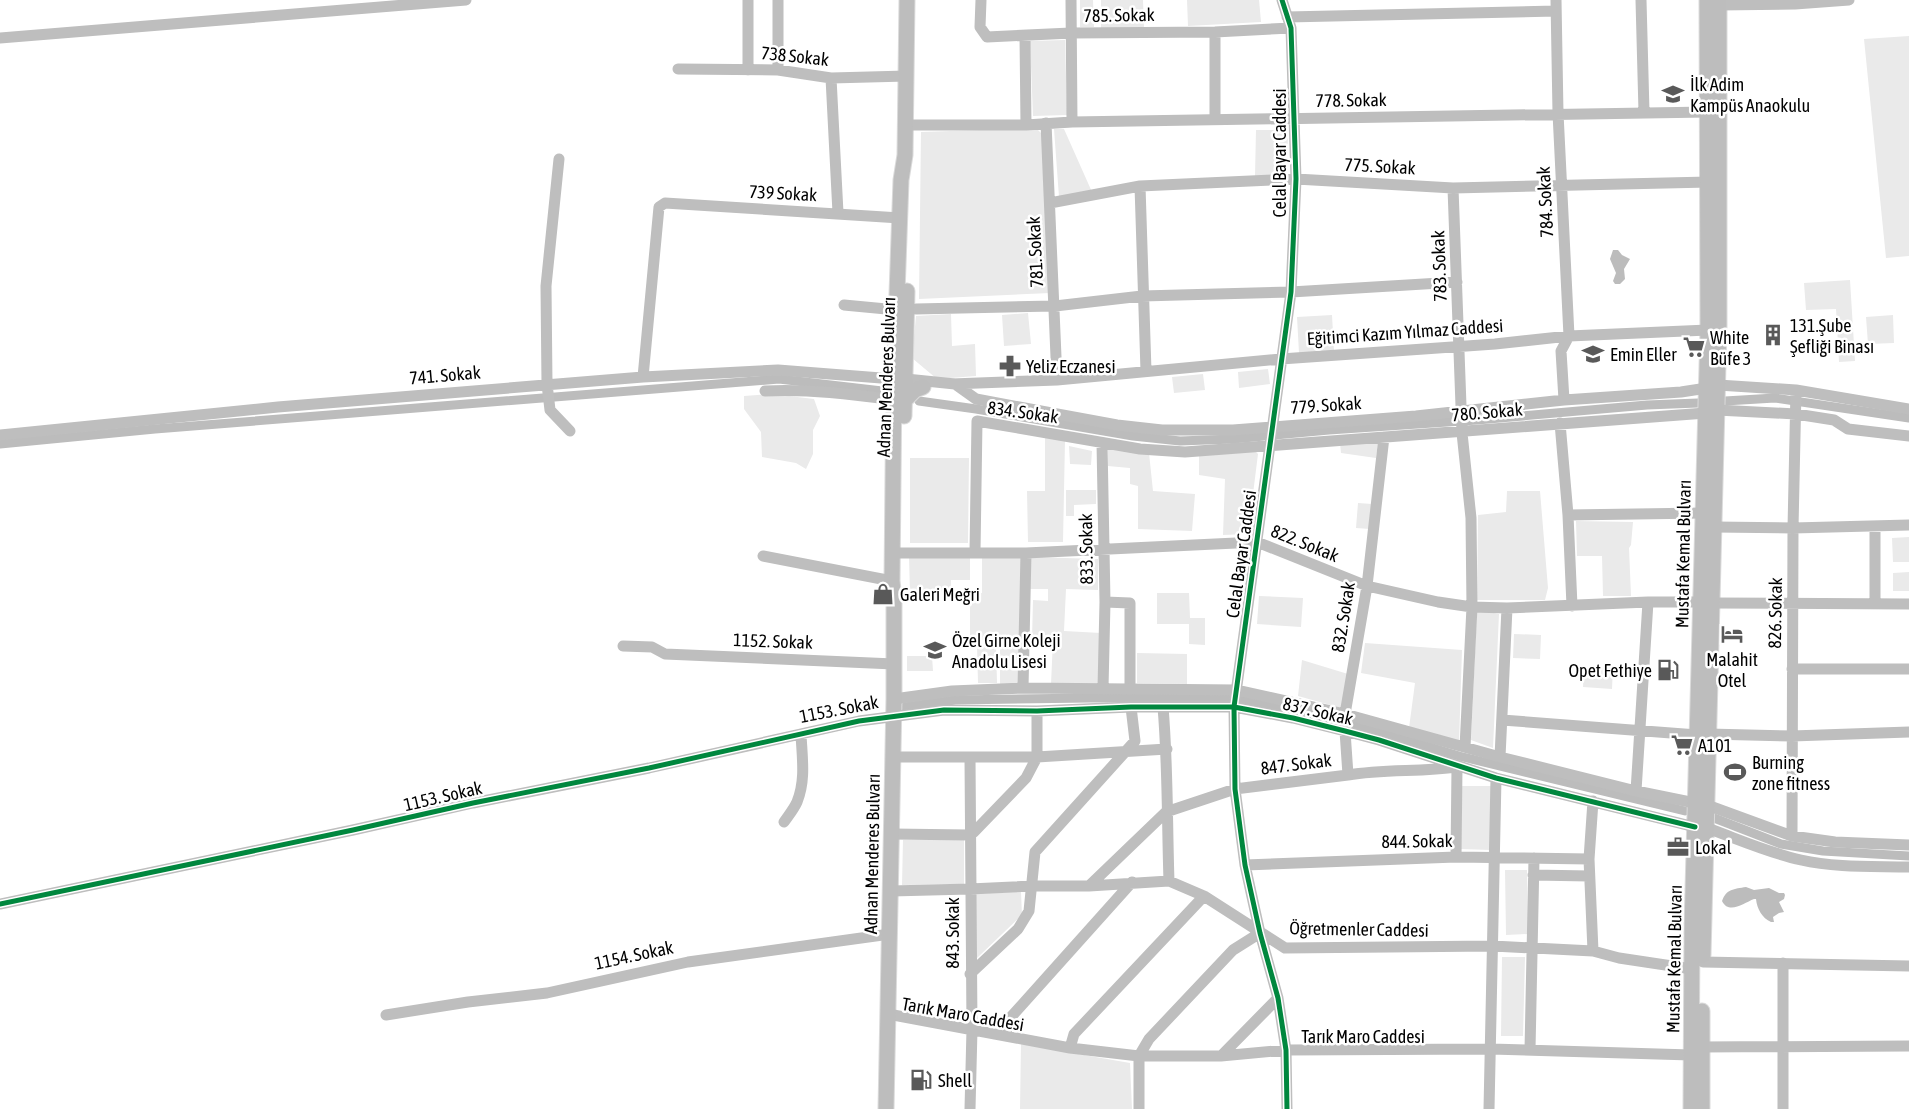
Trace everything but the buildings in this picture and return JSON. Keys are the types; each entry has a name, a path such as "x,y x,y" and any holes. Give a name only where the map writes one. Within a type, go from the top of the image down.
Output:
{"main road":[{"name":"Adnan Menderes Bulvarı","path":"900,388 897,310 901,180 905,155 906,125 907,0"},
{"name":"Mustafa Kemal Bulvarı","path":"1712,387 1708,330 1709,182 1707,112 1715,2"},
{"name":"Mustafa Kemal Bulvarı","path":"1706,602 1714,526 1712,387 1715,2"},
{"name":"Adnan Menderes Bulvarı","path":"886,1109 892,834 894,599 900,388 909,179 905,155"},
{"path":"900,388 915,390 923,387"},
{"name":"Mustafa Kemal Bulvarı","path":"1691,1109 1696,1051 1706,602 1703,514 1712,412"},
{"name":"Adnan Menderes Bulvarı","path":"894,599 892,581 896,553"},
{"name":"Mustafa Kemal Bulvarı","path":"1696,1051 1702,1109"}],"street":[{"path":"0,38 466,0"},
{"path":"748,0 748,70"},
{"path":"778,0 778,70"},
{"name":"785. Sokak","path":"981,0 980,27 988,37 1071,33 1215,32 1289,22 1556,5"},
{"path":"1071,0 1072,122"},
{"name":"Celal Bayar Caddesi","path":"1282,0 1289,22 1296,179 1291,292 1234,707 1235,789 1245,865 1260,933 1278,998 1286,1050 1287,1109"},
{"path":"1641,0 1644,112"},
{"path":"1715,2 1795,4 1849,0"},
{"name":"784. Sokak","path":"1556,5 1558,113 1569,336 1561,351 1564,400"},
{"path":"1215,32 1215,119"},
{"path":"1025,36 1026,124"},
{"name":"738 Sokak","path":"678,69 778,70 831,78 907,76"},
{"path":"831,78 838,213"},
{"name":"778. Sokak","path":"906,125 1707,112"},
{"name":"781. Sokak","path":"1046,123 1057,380"},
{"path":"559,159 546,286 547,384 550,410 570,431"},
{"name":"775. Sokak","path":"1050,203 1140,186 1296,179 1453,188 1709,182"},
{"path":"1140,186 1142,296 1146,371"},
{"name":"783. Sokak","path":"1453,188 1462,433 1471,518 1472,607 1465,747"},
{"name":"739 Sokak","path":"643,377 659,207 665,203 900,218"},
{"path":"916,310 1055,306 1142,296 1291,292 1457,282"},
{"path":"844,305 897,310"},
{"name":"Eğitimci Kazım Yılmaz Caddesi","path":"900,388 1057,380 1281,359 1569,336 1708,330"},
{"name":"741. Sokak","path":"0,435 547,384 643,377 778,370 851,376 900,388"},
{"name":"779. Sokak","path":"955,384 976,399 1118,425 1162,430 1233,430 1461,411 1564,400 1681,392 1712,387 1796,390 1909,409"},
{"name":"Eğitimci Kazım Yılmaz Caddesi","path":"923,387 955,384"},
{"path":"765,391 796,390 848,394 900,388"},
{"name":"826. Sokak","path":"1792,836 1793,528 1796,390"},
{"name":"780. Sokak","path":"1102,443 1159,451 1185,452 1384,436 1462,433 1712,412 1796,414 1834,420 1848,429 1909,436"},
{"name":"834. Sokak","path":"975,552 977,421 1102,443"},
{"path":"1560,424 1568,515 1572,606"},
{"name":"832. Sokak","path":"1345,714 1367,586 1384,436"},
{"name":"833. Sokak","path":"1102,443 1105,602 1130,603 1130,689"},
{"path":"1568,515 1703,514"},
{"path":"1714,526 1793,528 1909,525"},
{"path":"1875,526 1875,603"},
{"name":"822. Sokak","path":"896,553 1026,552 1257,542 1367,586 1438,602 1472,607 1507,608 1648,602 1909,604"},
{"path":"1023,688 1026,552"},
{"path":"763,556 892,581"},
{"path":"1103,688 1105,602"},
{"path":"1636,791 1648,602"},
{"path":"1500,757 1507,608"},
{"name":"1152. Sokak","path":"623,646 652,647 665,654 894,664"},
{"path":"1792,669 1909,669"},
{"name":"837. Sokak","path":"894,699 952,690 1023,688 1237,690 1345,714 1500,757 1636,791 1701,804 1792,836 1835,842 1909,845"},
{"path":"970,974 1018,929 1029,911 1035,852 1135,741 1131,707"},
{"name":"837. Sokak","path":"893,717 944,710 1037,711 1131,707 1234,707 1293,718 1379,740 1457,767 1701,827 1777,854 1804,861 1909,867"},
{"path":"1163,707 1167,749 1166,812 1169,881"},
{"path":"892,834 970,835 974,832 1026,778 1037,757 1037,711"},
{"name":"1153. Sokak","path":"0,904 473,803 649,768 859,721 893,717"},
{"path":"1502,720 1703,734 1792,736 1909,732"},
{"name":"847. Sokak","path":"1089,886 1166,812 1235,789 1348,775 1346,732"},
{"path":"784,822 797,803 802,785 801,734"},
{"path":"892,757 1037,757 1167,749"},
{"name":"843. Sokak","path":"970,758 970,974 972,1029 970,1109"},
{"path":"1348,775 1364,772 1438,770 1457,767 1456,857"},
{"path":"1490,1109 1496,778"},
{"path":"1593,801 1589,859 1593,951"},
{"name":"844. Sokak","path":"1245,865 1456,857 1589,859"},
{"path":"1530,1050 1534,858"},
{"path":"1533,875 1590,876"},
{"name":"Öğretmenler Caddesi","path":"891,891 1089,886 1169,881 1204,896 1285,948 1493,946 1593,951 1620,958 1697,966 1783,963 1909,966"},
{"path":"1004,1035 1011,1017 1132,882"},
{"path":"1070,1048 1074,1034 1204,896"},
{"path":"1139,1109 1139,1056 1149,1039 1233,950 1260,933"},
{"name":"1154. Sokak","path":"386,1015 468,1002 547,993 688,962 890,934"},
{"path":"1783,963 1783,1109"},
{"path":"1221,1056 1278,998"},
{"name":"Tarık Maro Caddesi","path":"888,1014 1070,1048 1139,1056 1221,1056 1286,1050 1696,1051 1782,1046 1909,1046"}],"shaded area":[{"path":"1080,0 1093,0 1094,27 1080,27"},
{"path":"1101,0 1143,0 1144,28 1101,28"},
{"path":"1187,0 1259,0 1261,22 1188,26"},
{"path":"1909,36 1909,256 1886,258 1864,39"},
{"path":"1065,40 1067,115 1033,116 1030,41"},
{"path":"1036,128 1043,135 1050,293 919,299 921,132"},
{"path":"1054,129 1064,129 1092,192 1059,197"},
{"path":"1256,130 1288,130 1287,176 1255,176"},
{"path":"1613,250 1618,250 1622,255 1630,259 1624,269 1625,279 1620,284 1615,284 1613,281 1616,273 1610,259"},
{"path":"1850,280 1855,361 1839,362 1836,309 1806,310 1804,283"},
{"path":"1028,313 1031,344 1004,346 1002,315"},
{"path":"951,314 952,346 975,344 976,376 937,379 912,358 916,316"},
{"path":"1332,315 1334,351 1299,353 1297,317"},
{"path":"1893,315 1894,343 1868,344 1866,317"},
{"path":"1268,369 1270,384 1239,388 1238,372"},
{"path":"1203,374 1205,390 1174,393 1172,377"},
{"path":"772,394 814,399 820,416 813,430 813,454 806,469 796,463 762,457 761,432 744,409 744,396"},
{"path":"1045,437 1065,440 1063,542 1028,542 1027,491 1045,491"},
{"path":"1378,442 1376,458 1341,453 1340,443"},
{"path":"1069,446 1092,451 1091,465 1070,464"},
{"path":"1108,447 1149,453 1153,491 1195,494 1192,531 1138,529 1138,486 1130,484 1130,468 1108,466"},
{"path":"1254,450 1258,454 1248,534 1223,535 1225,479 1199,475 1199,455"},
{"path":"910,458 969,458 968,543 910,543"},
{"path":"1066,490 1096,490 1096,504 1074,505 1074,516 1066,516"},
{"path":"1507,491 1540,491 1548,588 1545,600 1477,600 1478,515 1506,512"},
{"path":"1358,503 1372,504 1370,529 1356,528"},
{"path":"1576,521 1633,522 1631,545 1629,548 1631,596 1603,596 1602,556 1577,556"},
{"path":"1909,537 1909,562 1893,562 1892,538"},
{"path":"970,555 970,580 951,580 951,592 910,593 909,556"},
{"path":"1031,557 1098,559 1098,590 1066,589 1064,631 1101,633 1100,685 1051,684 1053,640 1032,639 1033,600 1048,601 1048,589 1030,589"},
{"path":"982,558 1022,558 1021,641 970,640 970,593 982,593"},
{"path":"1909,572 1909,591 1893,591 1893,573"},
{"path":"1157,593 1189,593 1190,618 1205,618 1205,645 1189,644 1189,624 1157,624"},
{"path":"1259,596 1303,598 1301,627 1257,624"},
{"path":"1477,610 1499,614 1493,748 1471,740"},
{"path":"1514,634 1541,635 1540,659 1513,658"},
{"path":"1365,643 1462,650 1459,743 1409,728 1415,683 1361,673"},
{"path":"977,645 996,645 997,683 978,683"},
{"path":"1000,646 1019,646 1019,684 1000,684"},
{"path":"1137,653 1187,654 1187,684 1137,683"},
{"path":"907,656 932,656 933,671 907,671"},
{"path":"1302,660 1348,674 1341,708 1298,696"},
{"path":"1584,666 1613,667 1612,689 1583,687"},
{"path":"1462,786 1492,786 1491,850 1461,849"},
{"path":"903,840 964,840 964,884 902,885"},
{"path":"1505,870 1527,870 1528,934 1506,935"},
{"path":"1746,887 1754,890 1769,888 1779,893 1784,893 1784,899 1779,902 1784,912 1773,917 1774,922 1771,922 1760,913 1756,899 1733,908 1725,905 1722,901 1728,892"},
{"path":"1021,892 1022,915 977,958 972,959 974,893"},
{"path":"1502,957 1525,957 1523,1036 1501,1036"},
{"path":"1021,1044 1130,1063 1132,1109 1020,1109"}],"waterway":[{"path":"0,444 155,429 779,379 882,391"},
{"path":"1725,401 1775,398 1909,418"},
{"path":"919,401 1133,436 1180,441 1233,439 1647,405 1698,403"},
{"path":"905,707 955,700 1227,698 1306,712 1459,756 1685,811"},
{"path":"1714,818 1781,844 1823,851 1909,856"}],"cycle path":[{"path":"1282,0 1291,28 1296,179 1291,292 1234,707 1235,789 1245,865 1260,933 1278,998 1286,1050 1287,1109"},
{"path":"0,904 473,803 649,768 859,721 944,710 1037,711 1131,707 1234,707 1293,718 1345,731 1379,740 1496,778 1695,827"}],"place":[{"name":"İlk Adim Kampüs Anaokulu","path":"1673,94"},
{"name":"131.Şube Şefliği Binası","path":"1773,335"},
{"name":"White Büfe 3","path":"1694,347"},
{"name":"Emin Eller","path":"1593,354"},
{"name":"Yeliz Eczanesi","path":"1010,366"},
{"name":"Galeri Meğri","path":"883,594"},
{"name":"Malahit Otel","path":"1732,634"},
{"name":"Özel Girne Koleji Anadolu Lisesi","path":"935,650"},
{"name":"Opet Fethiye","path":"1668,670"},
{"name":"A101","path":"1682,745"},
{"name":"Burning zone fitness","path":"1735,772"},
{"name":"Lokal","path":"1678,847"},
{"name":"Shell","path":"921,1080"}]}
